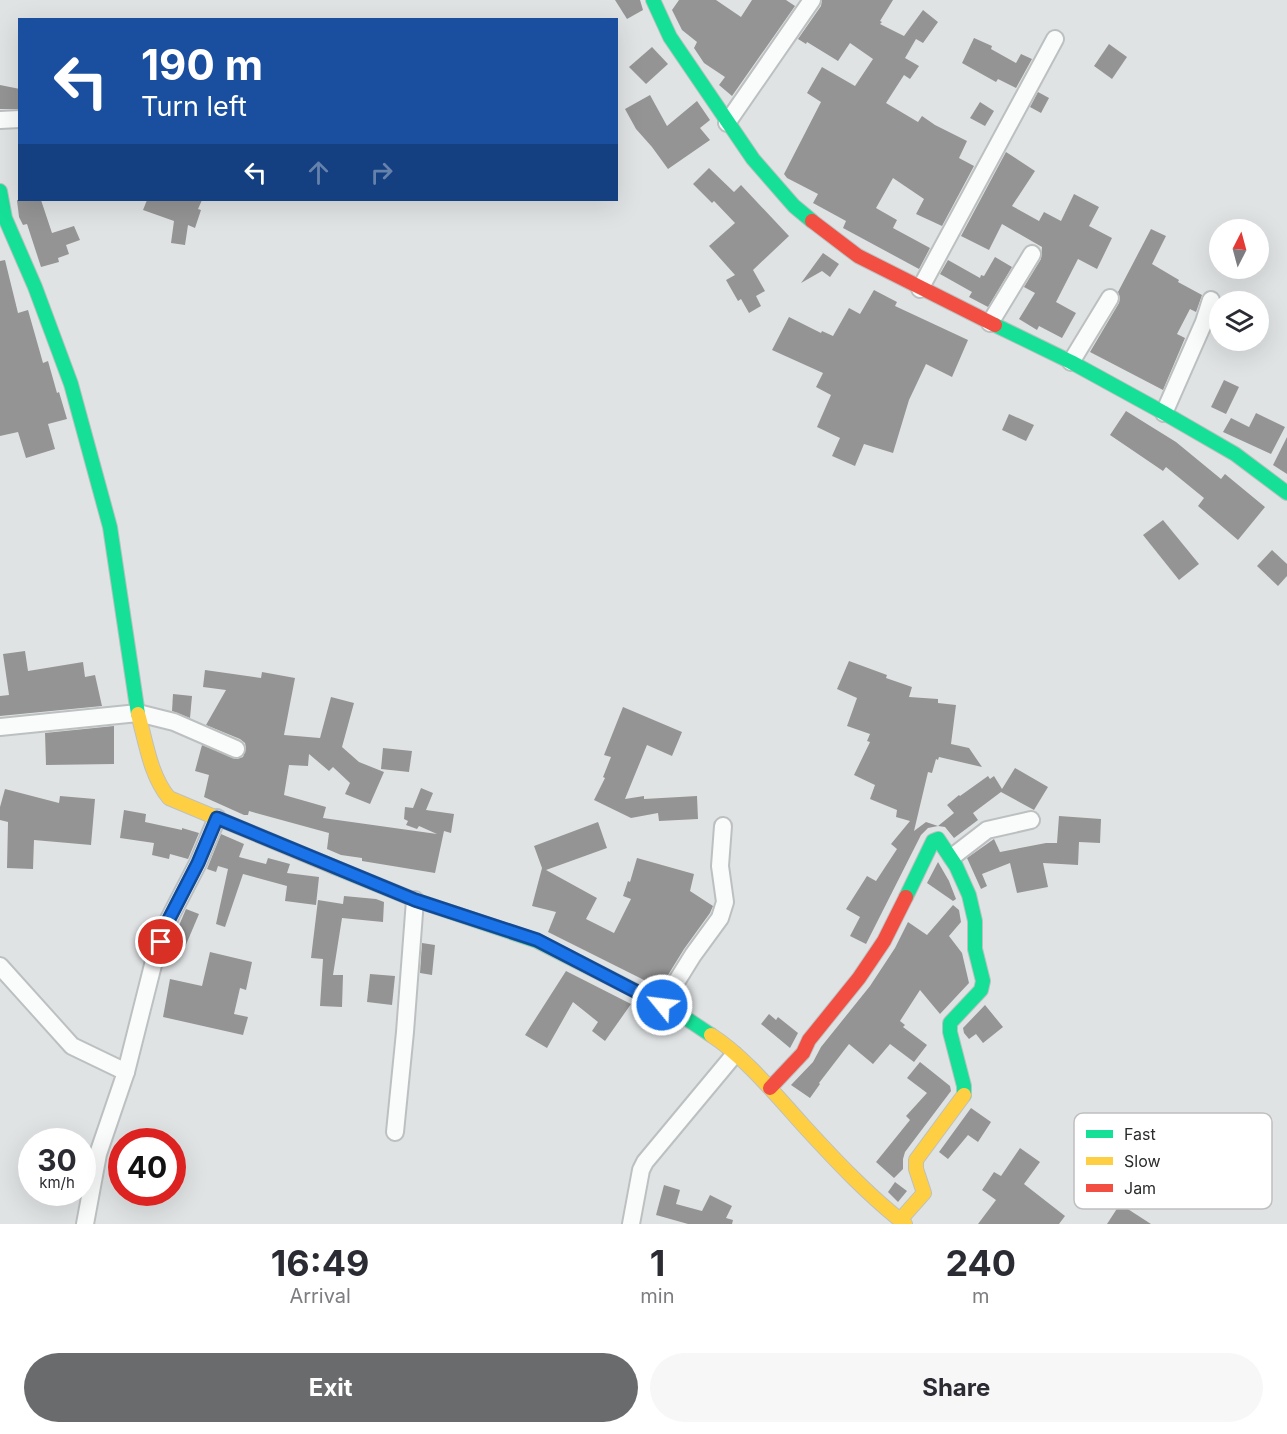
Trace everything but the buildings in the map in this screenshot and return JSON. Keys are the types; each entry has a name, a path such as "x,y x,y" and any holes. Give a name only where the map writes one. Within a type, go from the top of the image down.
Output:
{"street":[{"path":"654,0 670,37 727,123 753,159 794,206 808,218 858,256 920,289 1071,362 1164,413 1235,454 1287,493"},
{"path":"727,123 812,0"},
{"path":"920,289 1055,39"},
{"path":"0,120 18,119"},
{"path":"0,191 5,218 35,287 71,384 110,527 138,713 153,770 164,793 169,798 415,900 537,940 675,1011 719,1040 770,1088 832,1157 902,1222 924,1193 915,1168 916,1160 964,1095 950,1023 981,990 983,984 975,946 974,916 964,883 952,857 938,839 934,840 872,961 809,1040 803,1053 770,1088"},
{"path":"990,323 1032,254"},
{"path":"1071,362 1110,298"},
{"path":"1164,413 1204,322 1209,304"},
{"path":"0,727 138,713 174,722 236,749"},
{"path":"85,1224 98,1154 126,1072 157,949 217,818"},
{"path":"952,857 987,830 1031,819"},
{"path":"662,1005 693,955 720,918 725,902 720,866 723,826"},
{"path":"395,1132 415,900"},
{"path":"0,966 72,1046 126,1072"},
{"path":"631,1224 641,1170 645,1162 735,1055"}],"traffic: fast":[{"path":"653,0 670,37 753,159 794,206 812,221"},
{"path":"0,191 5,218 35,287 71,384 110,527 138,714"},
{"path":"995,325 1071,362 1164,413 1235,454 1287,493"},
{"path":"906,897 933,841 938,839 956,866 969,895 975,921 975,949 983,981 981,990 950,1023 964,1095"},
{"path":"334,867 415,900 537,941 675,1011 711,1035"}],"traffic: slow":[{"path":"138,714 153,769 169,798 334,867"},
{"path":"711,1035 736,1054 852,1177 905,1224"},
{"path":"900,1220 924,1193 916,1169 916,1160 964,1095"}],"traffic: jam":[{"path":"812,221 858,256 995,325"},
{"path":"770,1088 803,1053 809,1040 859,978 884,941 906,897"}],"route":[{"path":"161,942 168,921 198,863 217,818 415,900 537,940 662,1005"}]}
